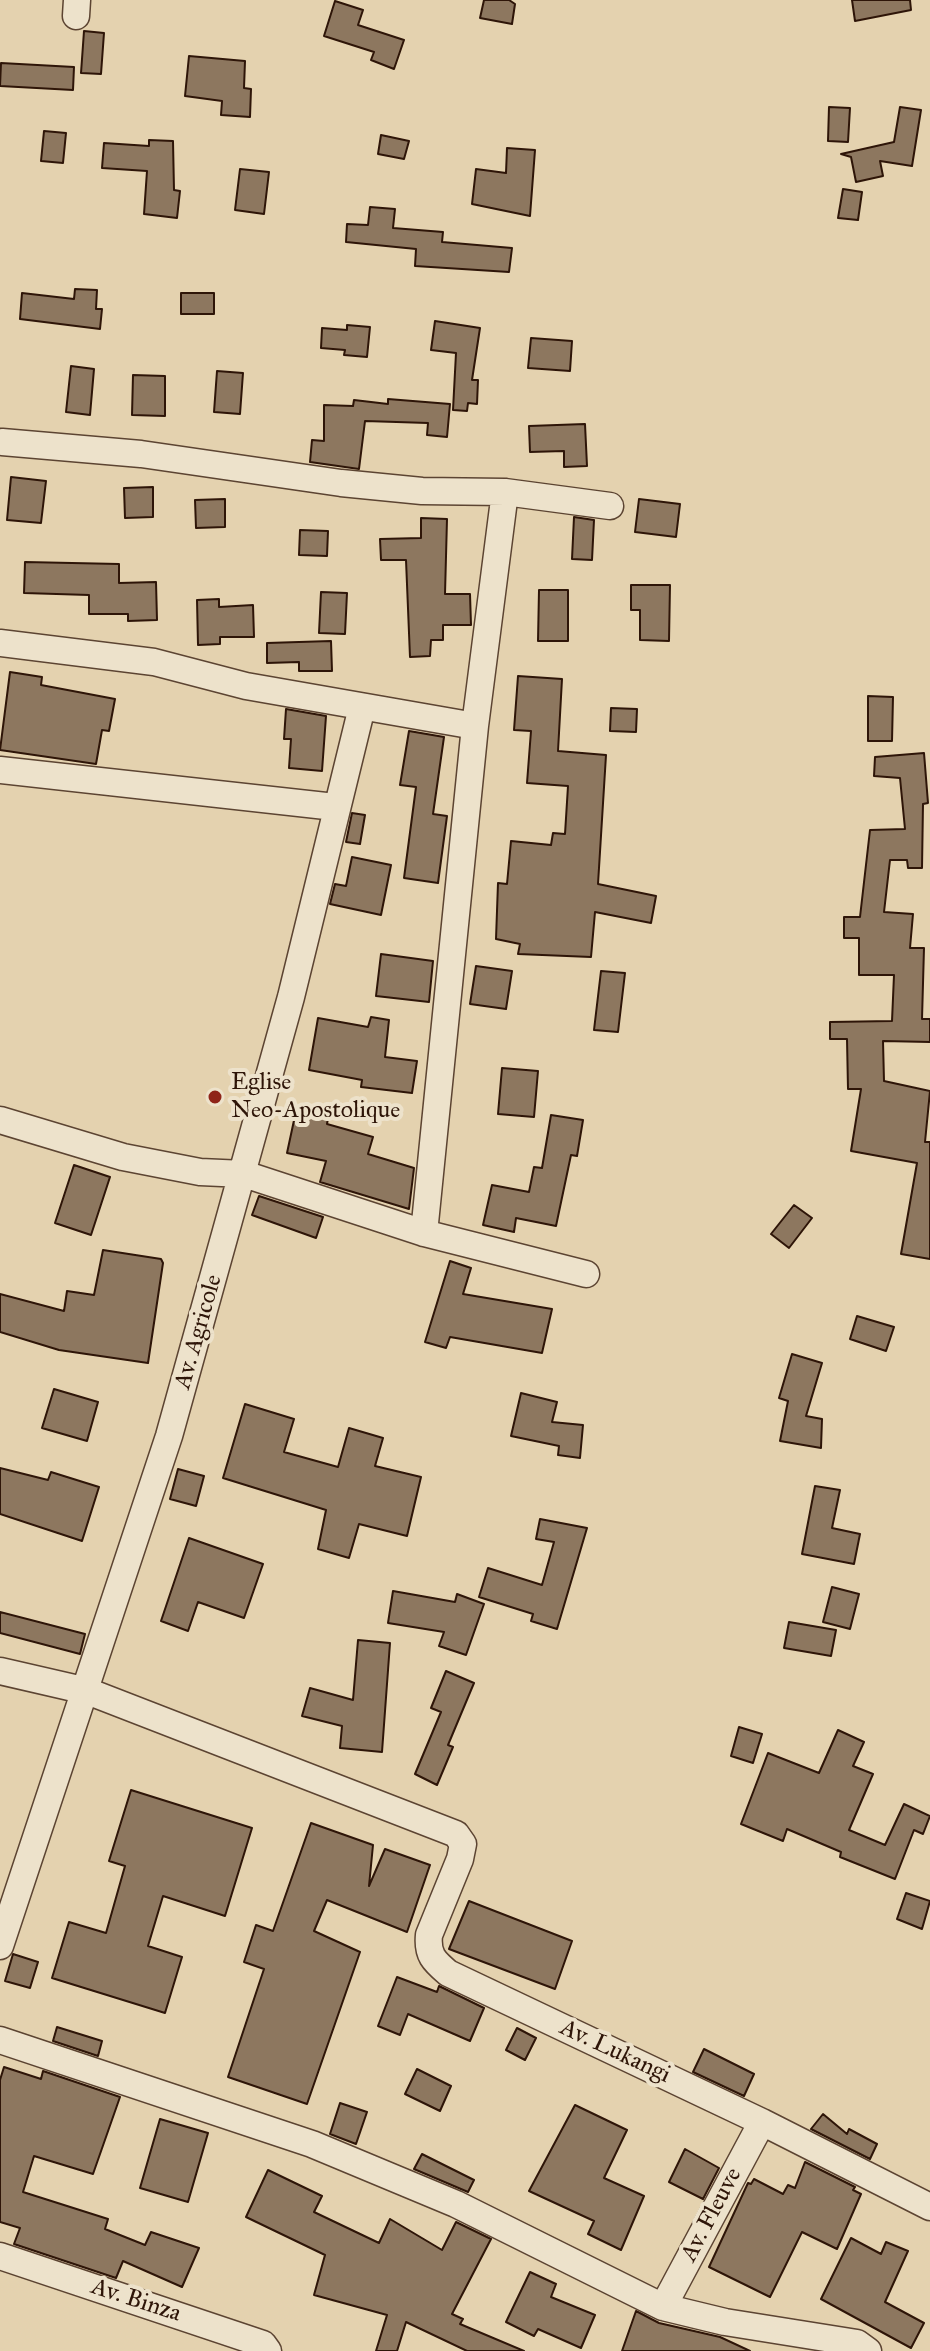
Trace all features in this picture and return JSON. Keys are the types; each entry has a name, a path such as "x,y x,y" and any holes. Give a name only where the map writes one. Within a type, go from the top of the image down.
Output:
{"street":[{"path":"2,442 141,454 395,489 505,492 610,506"},
{"path":"424,1233 475,726 505,492"},
{"path":"0,643 154,662 246,686 475,726"},
{"name":"Av. Agricole","path":"0,1946 169,1436 291,997 335,807 362,707"},
{"path":"0,770 335,807"},
{"path":"0,1120 123,1157 200,1172 244,1174 424,1233 586,1274"},
{"path":"0,1671 87,1691"},
{"name":"Av. Lukangi","path":"87,1691 456,1834 463,1844 429,1935 431,1958 448,1973 762,2122 930,2207"},
{"path":"0,2040 312,2144 456,2204 663,2307 725,2322 857,2343 868,2351"},
{"name":"Av. Fleuve","path":"663,2307 762,2122"},
{"name":"Av. Binza","path":"0,2256 263,2344 268,2351"}],"building":[{"path":"484,0 509,0 515,4 512,24 480,18"},
{"path":"852,0 910,0 911,10 855,21"},
{"path":"335,1 363,10 358,25 404,40 394,69 371,60 374,52 324,36"},
{"path":"84,31 104,33 101,74 81,73"},
{"path":"189,56 245,61 244,88 251,89 250,117 221,115 222,101 185,96"},
{"path":"1,63 74,67 73,90 0,86"},
{"path":"829,107 850,108 848,142 828,141"},
{"path":"900,107 921,110 912,166 880,161 883,176 856,182 851,157 841,154 894,142"},
{"path":"44,131 66,133 63,163 41,161"},
{"path":"381,135 409,141 404,159 378,154"},
{"path":"149,140 173,141 174,190 180,191 177,218 144,214 147,171 102,168 104,143 149,146"},
{"path":"507,148 535,150 530,216 472,204 476,169 506,173"},
{"path":"240,169 269,172 264,214 235,210"},
{"path":"843,189 862,192 858,220 838,218"},
{"path":"370,207 395,209 393,228 443,232 442,242 512,248 509,272 415,266 416,249 346,242 347,224 368,225"},
{"path":"75,289 97,290 96,309 102,309 100,329 20,319 22,293 74,299"},
{"path":"181,293 214,293 214,314 181,314"},
{"path":"435,321 480,328 472,380 478,380 477,404 468,403 467,411 453,410 456,353 431,350"},
{"path":"347,325 370,327 367,357 344,355 345,350 321,348 322,328 347,330"},
{"path":"531,338 572,341 570,371 528,368"},
{"path":"71,366 94,369 90,415 66,412"},
{"path":"217,371 243,373 240,414 214,412"},
{"path":"133,375 165,376 165,416 132,415"},
{"path":"388,399 450,404 447,437 427,435 428,423 365,421 359,469 310,462 312,440 324,441 324,405 353,406 354,400 388,404"},
{"path":"585,424 587,466 564,467 564,451 530,452 529,426"},
{"path":"11,477 46,481 41,523 7,520"},
{"path":"153,487 153,517 125,518 124,488"},
{"path":"225,499 225,527 196,528 195,500"},
{"path":"639,499 680,504 676,537 635,532"},
{"path":"574,517 594,520 592,560 572,559"},
{"path":"421,518 447,519 445,594 470,594 471,625 443,625 443,640 431,640 430,656 410,657 406,560 381,560 380,539 421,538"},
{"path":"300,530 328,531 327,556 299,555"},
{"path":"25,562 119,564 119,583 156,582 157,620 128,621 128,614 89,614 89,595 24,593"},
{"path":"631,585 670,585 669,641 640,640 640,610 631,610"},
{"path":"539,590 568,590 568,641 538,641"},
{"path":"321,592 347,593 345,634 319,633"},
{"path":"219,599 219,607 253,605 254,637 220,637 220,644 198,645 197,600"},
{"path":"331,641 332,671 299,671 299,662 267,663 267,643"},
{"path":"10,672 42,677 41,685 115,699 109,731 102,730 96,764 0,750"},
{"path":"518,676 562,679 558,751 606,755 598,884 656,896 651,923 595,912 591,957 518,954 520,944 496,939 498,883 507,884 511,841 551,845 553,833 565,834 568,786 527,783 531,731 514,730"},
{"path":"868,696 893,697 892,741 868,741"},
{"path":"611,708 637,709 636,732 610,731"},
{"path":"286,709 326,716 322,771 289,768 291,739 284,739"},
{"path":"409,731 444,737 433,814 447,816 438,883 404,878 416,787 400,785"},
{"path":"924,753 928,803 923,804 922,868 908,868 907,860 890,860 884,912 913,914 910,948 924,948 922,1019 930,1019 930,1042 883,1041 884,1081 930,1091 925,1142 930,1142 930,1259 901,1254 917,1163 851,1151 861,1089 848,1089 847,1039 830,1039 830,1022 892,1021 894,975 859,975 859,938 844,938 844,917 860,917 870,830 905,829 900,778 874,776 875,757"},
{"path":"352,813 365,815 360,844 346,842"},
{"path":"352,857 391,865 381,915 330,904 335,884 346,886"},
{"path":"381,954 433,961 429,1002 376,996"},
{"path":"476,966 512,971 506,1009 470,1004"},
{"path":"601,971 625,973 618,1032 594,1030"},
{"path":"371,1017 389,1020 385,1057 417,1061 412,1093 361,1087 362,1080 309,1070 318,1018 368,1027"},
{"path":"502,1068 538,1071 534,1117 498,1114"},
{"path":"296,1111 328,1118 327,1124 373,1137 368,1154 414,1168 409,1209 320,1182 326,1161 287,1153"},
{"path":"551,1115 583,1120 577,1156 571,1155 556,1226 516,1218 514,1232 483,1225 492,1185 529,1192 534,1167 542,1168"},
{"path":"74,1165 110,1177 91,1235 55,1223"},
{"path":"259,1196 323,1217 316,1238 252,1215"},
{"path":"794,1205 812,1218 789,1248 771,1234"},
{"path":"103,1250 161,1259 163,1263 148,1363 59,1350 0,1332 0,1294 64,1311 67,1291 94,1295"},
{"path":"450,1261 471,1268 463,1294 552,1309 542,1353 450,1337 446,1348 425,1342"},
{"path":"857,1316 894,1327 886,1351 850,1339"},
{"path":"792,1354 822,1363 806,1416 822,1419 821,1448 780,1441 788,1401 779,1398"},
{"path":"54,1389 98,1402 87,1441 42,1428"},
{"path":"521,1393 557,1402 552,1422 583,1425 580,1458 558,1455 559,1446 511,1436"},
{"path":"245,1404 294,1419 284,1452 338,1467 349,1428 383,1438 375,1466 421,1477 407,1536 359,1524 349,1558 318,1549 326,1510 223,1478"},
{"path":"0,1468 48,1480 51,1472 99,1487 82,1541 0,1514"},
{"path":"178,1469 204,1476 196,1506 170,1499"},
{"path":"815,1486 840,1490 832,1528 860,1534 854,1564 802,1554"},
{"path":"540,1519 587,1528 557,1629 531,1621 533,1614 479,1597 488,1568 542,1585 554,1542 536,1539"},
{"path":"189,1538 263,1564 244,1618 198,1602 188,1631 161,1621"},
{"path":"832,1587 859,1594 850,1629 823,1622"},
{"path":"393,1591 455,1602 457,1594 484,1604 466,1655 439,1646 444,1632 388,1623"},
{"path":"0,1612 85,1634 80,1654 0,1633"},
{"path":"789,1622 836,1630 831,1656 784,1648"},
{"path":"358,1640 390,1643 382,1752 340,1748 342,1726 302,1716 310,1688 353,1700"},
{"path":"446,1671 474,1683 448,1745 453,1747 437,1785 415,1774 441,1712 431,1708"},
{"path":"739,1727 762,1734 753,1763 731,1756"},
{"path":"838,1730 864,1742 853,1766 873,1774 849,1830 885,1845 904,1804 930,1816 923,1834 914,1830 895,1879 840,1857 841,1852 787,1829 783,1841 741,1824 768,1753 819,1773"},
{"path":"131,1790 252,1828 225,1916 163,1896 148,1946 182,1957 165,2013 52,1978 69,1922 106,1933 125,1866 109,1861"},
{"path":"311,1823 373,1845 369,1886 385,1849 430,1865 407,1932 327,1900 314,1931 360,1952 307,2104 228,2077 264,1969 244,1962 256,1925 273,1931"},
{"path":"906,1893 930,1901 922,1929 897,1919"},
{"path":"469,1901 572,1941 555,1989 449,1949"},
{"path":"13,1954 38,1962 30,1988 5,1981"},
{"path":"397,1977 437,1992 439,1986 484,2008 470,2041 408,2014 400,2035 378,2026"},
{"path":"57,2027 102,2041 98,2056 53,2041"},
{"path":"517,2028 536,2038 525,2060 506,2050"},
{"path":"704,2049 754,2074 744,2096 693,2072"},
{"path":"4,2067 41,2079 43,2071 120,2097 93,2174 34,2156 23,2192 108,2219 105,2229 145,2245 151,2232 199,2248 182,2287 123,2261 116,2278 14,2244 20,2228 0,2222 0,2080"},
{"path":"417,2069 451,2086 440,2111 405,2094"},
{"path":"340,2103 367,2112 356,2144 330,2134"},
{"path":"575,2105 627,2130 604,2178 644,2196 621,2250 588,2234 594,2221 529,2191"},
{"path":"823,2114 847,2134 849,2129 877,2144 870,2159 811,2129"},
{"path":"160,2119 208,2133 188,2202 140,2188"},
{"path":"685,2149 719,2168 703,2199 669,2182"},
{"path":"422,2154 474,2180 468,2192 414,2169"},
{"path":"805,2162 855,2187 853,2190 861,2194 837,2249 802,2232 770,2297 709,2267 748,2183 751,2184 754,2179 783,2194 788,2185 795,2188"},
{"path":"268,2170 322,2196 314,2212 379,2243 390,2219 442,2250 456,2222 491,2239 452,2314 463,2319 460,2324 524,2351 467,2351 406,2322 397,2351 376,2351 387,2315 314,2295 325,2255 246,2217"},
{"path":"851,2238 881,2254 886,2242 908,2251 885,2302 924,2323 911,2348 821,2299"},
{"path":"530,2272 556,2284 551,2297 595,2315 581,2348 538,2329 534,2336 506,2322"},
{"path":"636,2311 659,2323 720,2337 750,2351 622,2351"}],"place":[{"name":"Eglise Neo-Apostolique","path":"215,1097"}]}
